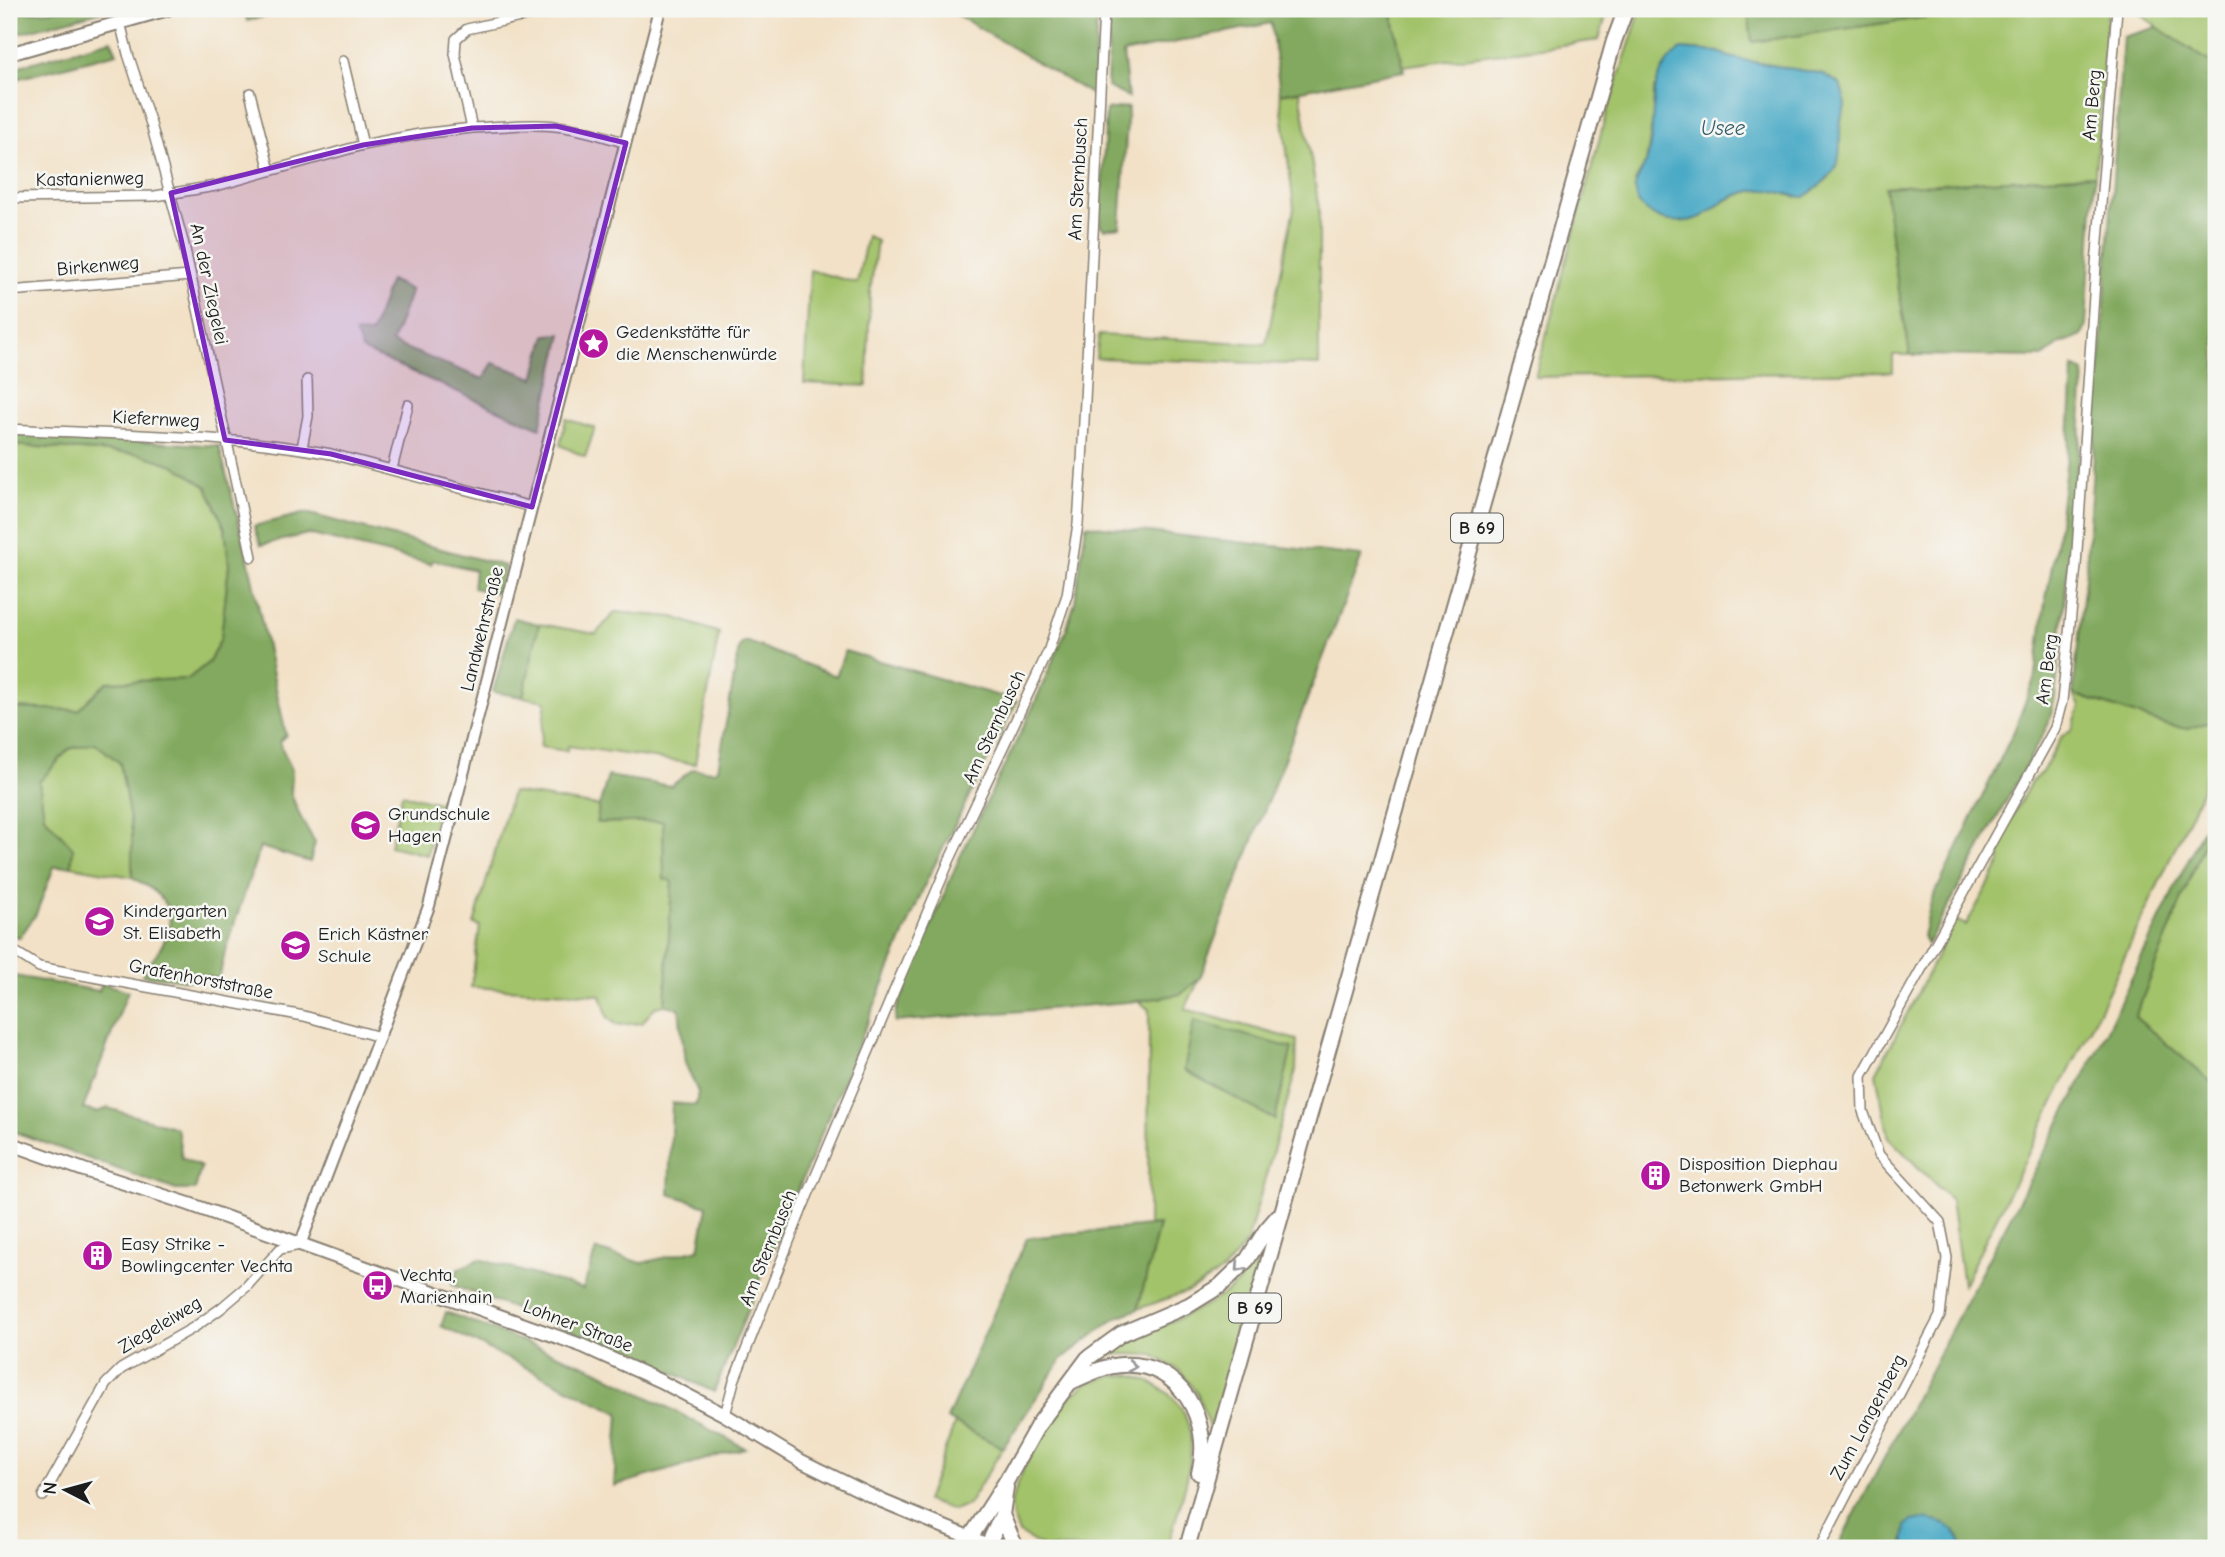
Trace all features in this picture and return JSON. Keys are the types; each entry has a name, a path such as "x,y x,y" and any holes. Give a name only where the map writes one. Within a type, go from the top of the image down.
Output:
{"main road":[{"path":"9,54 168,9"},
{"name":"B 69","path":"1187,1548 1614,41 1626,9"},
{"name":"Lohner Straße","path":"9,1143 583,1346 660,1381 870,1496 992,1547"},
{"path":"970,1538 1038,1425 1088,1359 1108,1342 1135,1327 1189,1305 1220,1286 1247,1260 1266,1230 1282,1213"},
{"path":"1068,1384 1100,1369 1124,1365 1160,1373 1182,1389 1195,1410 1202,1430 1203,1460 1190,1506 1192,1529"},
{"path":"992,1547 1002,1515 1007,1480"},
{"path":"1002,1515 1016,1548"}],"street":[{"path":"472,128 455,54 456,38 467,29 556,9"},
{"name":"Landwehrstraße","path":"300,1245 429,906 660,9"},
{"name":"Am Sternbusch","path":"724,1415 734,1381 801,1211 950,859 1048,652 1067,595 1078,524 1082,462 1104,9"},
{"name":"Am Berg","path":"1943,1300 1948,1258 1940,1222 1879,1155 1863,1111 1862,1076 2055,728 2062,701 2076,566 2096,265 2117,9"},
{"name":"An der Ziegelei","path":"120,22 171,193 252,556"},
{"path":"343,61 362,145"},
{"path":"250,93 270,171"},
{"name":"Kastanienweg","path":"9,198 155,196 215,186 362,145 472,128 556,126 575,128 626,143"},
{"name":"Birkenweg","path":"9,291 190,275"},
{"path":"302,448 308,416 307,380"},
{"path":"392,469 408,405"},
{"name":"Kiefernweg","path":"9,429 225,440 302,448 532,507"},
{"name":"Grafenhorststraße","path":"17,953 40,967 303,1016 380,1037"},
{"name":"Ziegeleiweg","path":"43,1496 106,1384 121,1369 193,1328 220,1309 246,1287 280,1249 300,1245"},
{"name":"Zum Langenberg","path":"1819,1548 1940,1316 1943,1300"}],"highlighted area":[{"path":"556,126 626,143 532,507 331,454 225,440 171,193 363,145 472,128"}],"green space":[{"path":"111,9 9,36 9,13"},
{"path":"244,9 295,9 247,21"},
{"path":"947,9 1097,9 1094,96"},
{"path":"1110,9 1391,9 1404,71 1280,94 1271,23 1123,53 1128,97 1107,87"},
{"path":"1391,9 1608,9 1599,40 1403,66"},
{"path":"1641,9 1748,9 1752,42 1983,9 2108,9 2095,175 1885,187 1910,355 1893,355 1893,372 1535,377 1605,118","holes":["1681,49 1719,52 1742,60 1823,74 1846,104 1840,126 1835,168 1820,185 1795,197 1773,190 1747,192 1722,203 1708,213 1635,182 1646,162 1653,118 1654,89"]},
{"path":"1748,9 1983,9 1752,42"},
{"path":"2134,9 2216,9 2216,66 2157,27"},
{"path":"2157,27 2216,66 2216,695 2211,699 2210,722 2188,729 2167,725 2073,694 2086,568 2123,37"},
{"path":"111,40 117,53 9,81 9,69"},
{"path":"1300,91 1319,208 1319,365 1096,358 1099,335 1266,344 1294,208 1280,94"},
{"path":"1128,107 1120,227 1104,229 1100,225 1106,110"},
{"path":"2095,175 2086,324 2082,336 2061,343 2043,357 1910,355 1885,187"},
{"path":"867,236 877,241 870,293 867,386 804,383 810,270 857,283"},
{"path":"390,280 411,290 392,343 483,379 493,363 534,378 546,335 562,334 540,428 362,350 355,333 371,334"},
{"path":"2073,367 2084,372 2080,442 2055,698 2048,725 1927,945 1923,936 1931,902 2014,731 2036,674 2069,441"},
{"path":"566,419 595,428 585,457 560,445"},
{"path":"9,433 219,446 248,558 286,735 279,742 292,770 291,794 315,843 310,862 260,847 225,952 219,979 192,973 190,981 142,975 167,935 169,914 155,892 132,877 132,831 120,763 95,743 69,749 39,782 44,816 73,848 71,866 54,867 36,914 20,937 9,936 9,708 78,710 107,682 188,679 209,662 221,638 229,565 225,528 207,487 174,465 140,454 9,445"},
{"path":"9,445 140,454 174,465 207,487 225,528 229,565 221,638 209,662 188,679 107,682 78,710 9,708"},
{"path":"306,513 505,566 497,593 473,588 475,570 433,560 431,564 308,534 261,545 254,526"},
{"path":"1086,525 1362,556 1200,978 1181,994 1139,1001 895,1022 896,1011 958,861 1033,707 1065,633 1075,602"},
{"path":"615,612 673,617 719,633 695,764 568,746 567,751 540,747 546,701 523,697 539,624 596,634"},
{"path":"514,618 539,624 523,697 493,692"},
{"path":"743,642 836,676 845,651 1017,701 925,884 714,1392 639,1357 452,1285 458,1269 480,1259 583,1289 596,1250 642,1263 699,1249 707,1206 669,1194 672,1103 696,1105 698,1092 685,1063 679,1008 665,1005 672,881 664,879 663,821 597,823 608,776 671,786 693,769 718,769 739,648"},
{"path":"2073,694 2167,725 2188,729 2216,695 2216,777 2206,772 2203,788 2102,1005 1963,1285 1951,1200 1889,1138 1876,1074 1955,920 1966,925 2000,864 1999,841 2031,782 2042,772 2062,736 2072,729 2080,706"},
{"path":"95,743 120,763 132,831 132,877 71,866 73,848 44,816 39,782 69,749"},
{"path":"2216,791 2216,1086 2135,1017 2203,846"},
{"path":"512,792 599,806 597,823 663,821 664,879 672,880 665,1005 655,1007 642,1023 617,1025 608,1018 601,995 471,987 480,926 474,924"},
{"path":"402,794 439,803 427,855 390,846"},
{"path":"2210,814 2203,846 2135,1017 2216,1086 2216,1548 1963,1548 1959,1536 1904,1539 1904,1548 1837,1548 2096,1053"},
{"path":"9,975 99,991 102,983 128,991 83,1109 97,1112 108,1108 177,1128 182,1158 201,1167 195,1190 176,1190 9,1130"},
{"path":"1200,978 1185,1009 1297,1040 1296,1070 1247,1242 1224,1270 1189,1291 1138,1309 1159,1225 1148,1226 1149,1010 1139,1001 1181,994"},
{"path":"1194,1021 1292,1048 1275,1120 1184,1070"},
{"path":"1159,1225 1138,1309 1117,1317 1062,1359 1003,1448 947,1419 1027,1238"},
{"path":"1262,1251 1210,1431 1198,1395 1180,1371 1153,1355 1121,1354 1097,1357 1121,1342 1212,1302 1236,1285"},
{"path":"446,1312 595,1369 745,1448 614,1486 619,1413 441,1326"},
{"path":"1130,1375 1159,1387 1178,1404 1188,1424 1191,1446 1188,1471 1167,1548 1045,1548 1019,1533 1013,1519 1011,1503 1024,1467 1067,1399 1089,1382 1111,1376"},
{"path":"955,1423 1003,1448 968,1505 953,1510 926,1501"}],"water":[{"name":"Usee","path":"1681,49 1719,52 1742,60 1823,74 1840,84 1846,104 1841,122 1839,155 1831,174 1805,197 1770,190 1742,193 1722,202 1701,217 1688,221 1661,219 1644,209 1636,199 1635,188 1649,153 1658,78 1663,68"},
{"path":"1922,1519 1948,1526 1957,1535 1963,1548 1904,1548 1906,1525"}],"place":[{"name":"Gedenkstätte für die Menschenwürde","path":"593,343"},
{"name":"Grundschule Hagen","path":"365,825"},
{"name":"Kindergarten St. Elisabeth","path":"100,922"},
{"name":"Erich Kästner Schule","path":"295,945"},
{"name":"Disposition Diephau Betonwerk GmbH","path":"1656,1175"},
{"name":"Easy Strike - Bowlingcenter Vechta","path":"98,1255"},
{"name":"Vechta, Marienhain","path":"377,1286"}]}
